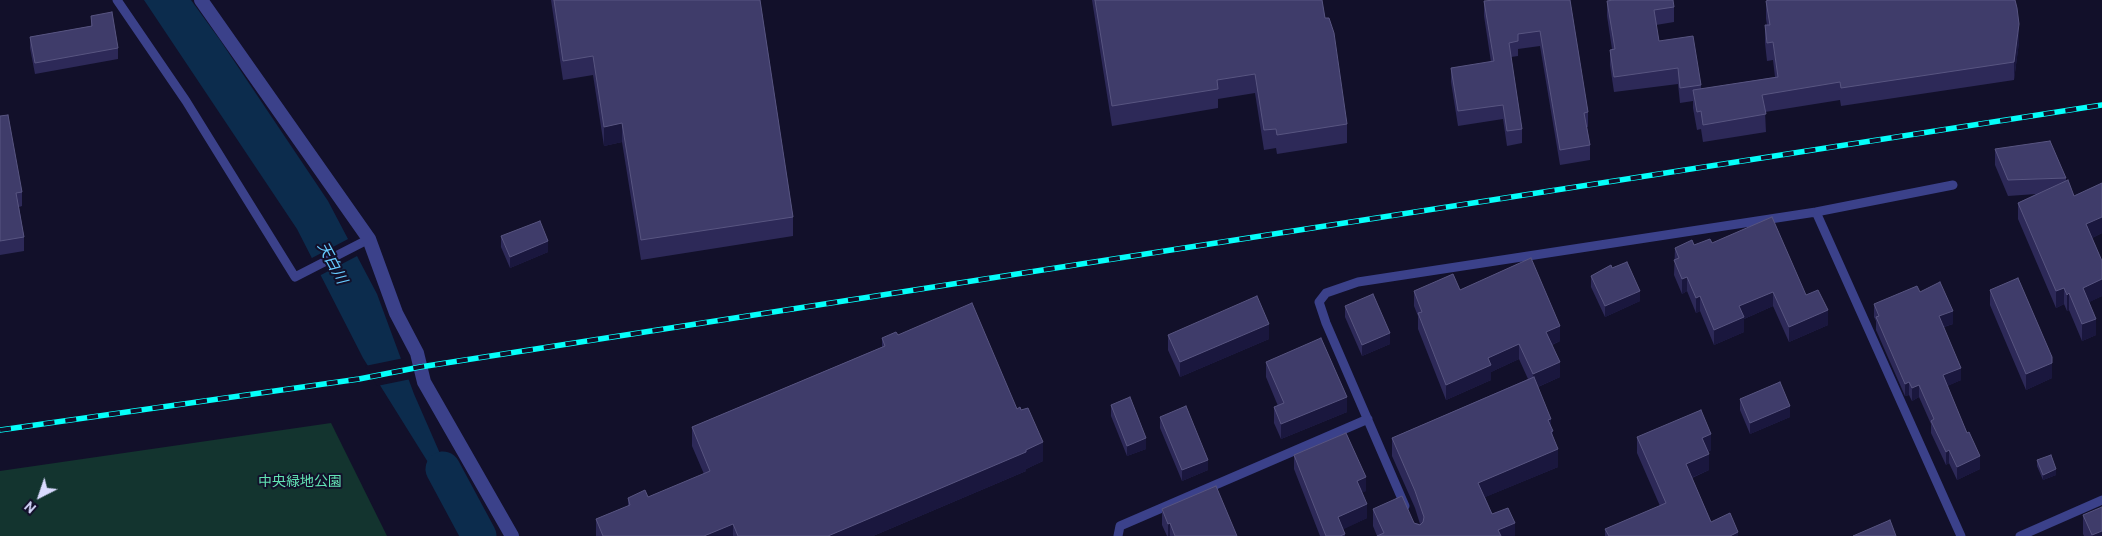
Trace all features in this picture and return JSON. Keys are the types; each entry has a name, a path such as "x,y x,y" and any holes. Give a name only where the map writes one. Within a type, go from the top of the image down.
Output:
{"street":[{"path":"201,0 365,241 396,313 417,353 424,382 512,536"}],"lane":[{"path":"117,0 186,101 295,277 365,241"},
{"path":"1410,518 1321,309 1319,302 1326,293 1358,282 1816,212 1953,185"},
{"path":"1816,212 1961,536"},
{"path":"1118,536 1120,526 1368,419"},
{"path":"2020,536 2102,500"}],"green space":[{"name":"中央緑地公園","path":"331,423 387,536 0,536 0,471"}],"water":[{"path":"144,0 191,0 328,201 377,294 414,394 476,536 474,536 363,358 297,229"}],"pier":[{"path":"350,238 359,255 319,276 310,259"},
{"path":"404,358 411,379 377,386 365,366"}],"building":[{"path":"554,0 760,0 793,217 641,240 622,123 604,127 593,56 563,61"},
{"path":"1095,0 1322,0 1325,18 1329,18 1334,33 1347,124 1277,135 1276,129 1264,130 1255,74 1217,80 1218,89 1112,106"},
{"path":"1570,0 1588,112 1584,113 1590,145 1560,150 1540,31 1518,34 1518,41 1509,43 1522,129 1507,131 1503,105 1458,111 1451,68 1494,61 1484,1"},
{"path":"1673,0 1674,7 1654,10 1659,41 1693,36 1701,85 1680,88 1678,68 1614,77 1610,50 1615,49 1607,1"},
{"path":"2015,0 2019,24 2014,62 1841,88 1840,82 1762,95 1766,114 1703,125 1701,111 1697,112 1693,90 1778,77 1773,42 1767,43 1765,25 1770,25 1766,1"},
{"path":"112,12 118,48 35,63 30,37 92,26 91,16"},
{"path":"8,115 22,192 16,193 24,237 0,241 0,116"},
{"path":"2050,141 2066,178 2008,180 1995,149"},
{"path":"2068,180 2074,196 2102,183 2102,217 2086,224 2102,261 2102,279 2083,288 2096,319 2082,324 2069,293 2067,295 2064,288 2056,291 2018,203"},
{"path":"1772,217 1806,295 1818,290 1828,310 1789,327 1773,292 1739,306 1744,317 1714,330 1700,296 1696,298 1687,277 1682,279 1674,260 1679,258 1675,248 1692,240 1694,245 1710,239 1712,243"},
{"path":"540,221 548,241 510,257 501,236"},
{"path":"1531,258 1560,326 1546,332 1560,362 1533,374 1519,344 1488,358 1491,365 1446,385 1418,313 1422,312 1414,291 1453,274 1460,290"},
{"path":"1627,262 1640,291 1605,306 1591,276 1611,265 1612,268"},
{"path":"2018,278 2052,357 2052,363 2026,374 1990,290"},
{"path":"1940,282 1953,311 1939,316 1961,368 1943,375 1967,433 1969,432 1980,456 1957,467 1949,450 1946,452 1931,421 1934,419 1919,385 1912,388 1909,382 1905,384 1876,317 1879,316 1874,304 1917,286 1920,292"},
{"path":"1373,294 1390,333 1362,345 1345,306"},
{"path":"1257,296 1269,324 1180,362 1168,335"},
{"path":"972,303 1017,409 1020,407 1021,410 1028,408 1043,442 1026,450 1026,452 828,536 738,536 733,524 704,536 603,536 596,519 630,505 628,498 645,490 648,497 710,471 692,427 885,346 882,338 896,332 898,335"},
{"path":"1321,338 1347,397 1281,424 1274,407 1284,403 1266,362"},
{"path":"1534,377 1551,419 1548,420 1558,449 1478,483 1492,514 1508,508 1515,523 1498,530 1501,536 1377,536 1384,533 1373,509 1402,496 1414,523 1420,525 1424,517 1392,438"},
{"path":"1780,382 1790,406 1750,423 1740,399"},
{"path":"1130,397 1146,438 1127,446 1111,405"},
{"path":"1186,406 1208,460 1182,470 1160,417"},
{"path":"1701,410 1711,434 1702,438 1709,454 1686,464 1711,522 1730,513 1738,532 1730,536 1609,536 1605,529 1666,503 1637,437"},
{"path":"1346,433 1366,477 1357,481 1367,504 1338,517 1345,534 1326,536 1294,455"},
{"path":"2051,455 2056,469 2043,475 2037,460"},
{"path":"1216,486 1237,536 1175,536 1162,509"},
{"path":"2102,507 2102,531 2092,535 2083,515"},
{"path":"1890,520 1896,536 1853,536"}],"waterway":[{"name":"天白川","path":"443,469 479,536"}],"railway":[{"path":"0,430 359,379 420,367 2102,105"}]}
